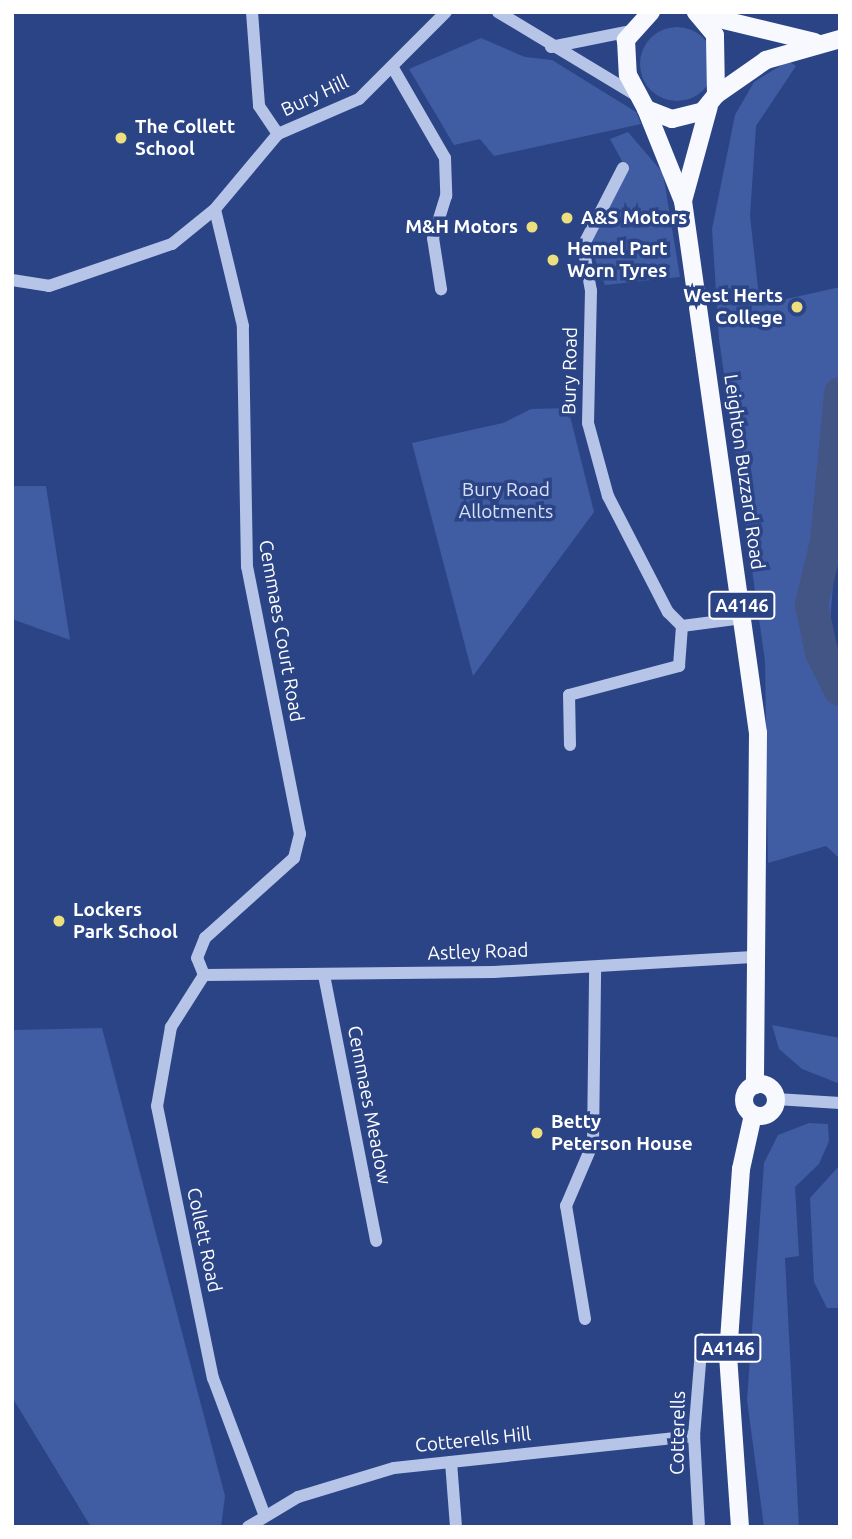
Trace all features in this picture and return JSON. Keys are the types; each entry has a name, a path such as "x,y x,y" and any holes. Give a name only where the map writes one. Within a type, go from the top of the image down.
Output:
{"main road":[{"path":"700,14 820,42"},
{"name":"Leighton Buzzard Road","path":"682,201 712,100 718,48 700,14"},
{"name":"Leighton Buzzard Road","path":"639,19 625,57 682,201 744,618 758,733 755,1085"},
{"path":"641,103 683,120 766,60 820,42 840,39"},
{"path":"755,1085 769,1087 776,1099 769,1113 753,1115 744,1097 755,1085"},
{"name":"A4146","path":"740,1527 728,1355 741,1169 753,1115"}],"street":[{"path":"252,12 259,106 278,134"},
{"name":"Bury Hill","path":"12,280 50,286 172,244 215,209 278,134 359,99 393,68 446,12"},
{"path":"498,12 641,103"},
{"path":"551,47 639,19"},
{"path":"393,68 445,158 446,196 433,238 440,289"},
{"name":"Bury Road","path":"623,168 583,246 591,291 588,423 608,496 668,612 682,626"},
{"name":"Cemmaes Court Road","path":"204,975 197,958 205,938 294,858 300,834 247,567 243,326 215,209"},
{"path":"569,745 569,695 679,666 682,626 744,618"},
{"name":"Astley Road","path":"204,975 324,975 595,967 754,957"},
{"path":"585,1319 566,1206 593,1143 595,967"},
{"name":"Collett Road","path":"204,975 171,1027 157,1106 213,1378 264,1514"},
{"name":"Cemmaes Meadow","path":"324,975 376,1241"},
{"path":"776,1099 840,1103"},
{"name":"Cotterells","path":"699,1527 694,1436 702,1339"},
{"name":"Cotterells Hill","path":"248,1527 264,1514 333,1484 451,1462 694,1436"},
{"path":"451,1462 456,1527"}],"green space":[{"path":"670,27 684,27 698,33 708,43 714,64 712,78 698,95 684,101 670,101 656,95 646,85 640,71 640,57 646,43 656,33"},
{"path":"481,38 525,57 552,60 636,112 641,124 494,156 480,139 454,145 409,69"},
{"path":"788,61 796,66 756,126 750,216 760,305 840,287 840,491 829,638 840,682 840,859 826,846 768,863 765,661 719,339 712,229 735,115 754,82"},
{"path":"628,132 663,173 680,277 605,285 590,246 627,170 610,139"},
{"name":"Bury Road Allotments","path":"568,408 594,512 473,676 412,443 503,423 531,409"},
{"path":"12,486 46,486 70,640 12,619"},
{"path":"772,1025 840,1038 840,1084 802,1069 779,1049"},
{"path":"102,1028 225,1496 221,1527 91,1527 12,1397 12,1030"},
{"path":"809,1123 828,1124 829,1141 819,1164 795,1187 799,1256 785,1258 799,1527 764,1527 747,1400 764,1163 778,1135"},
{"path":"840,1165 840,1308 827,1308 814,1282 810,1198"}],"waterway":[{"path":"840,393 826,541 811,604 821,652 840,690"}],"place":[{"name":"The Collett School","path":"121,138"},
{"name":"A&S Motors","path":"567,218"},
{"name":"M&H Motors","path":"532,227"},
{"name":"Hemel Part Worn Tyres","path":"553,260"},
{"name":"West Herts College","path":"797,307"},
{"name":"Lockers Park School","path":"59,921"},
{"name":"Betty Peterson House","path":"537,1133"}]}
